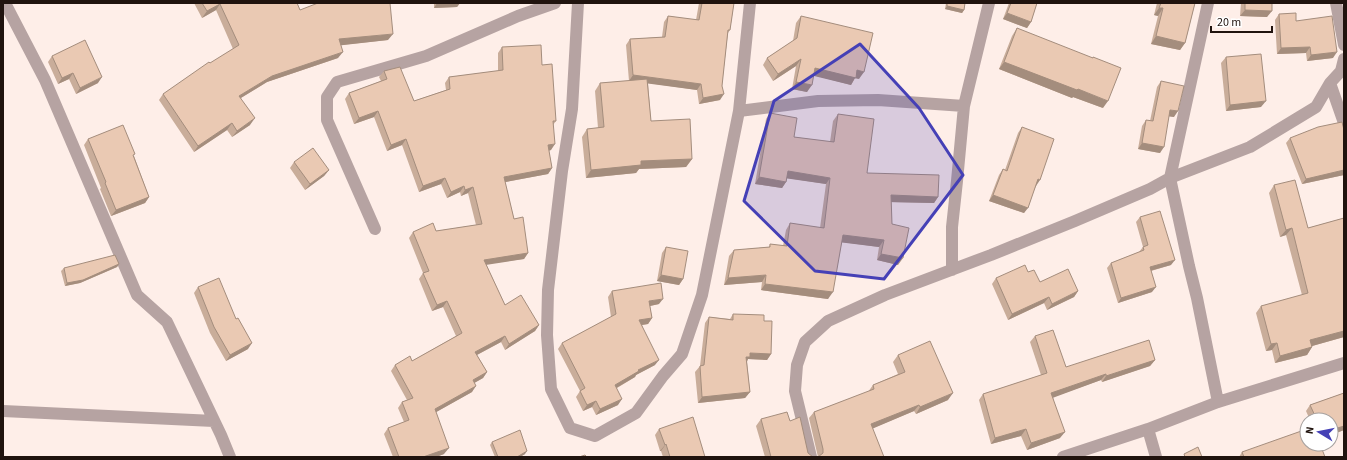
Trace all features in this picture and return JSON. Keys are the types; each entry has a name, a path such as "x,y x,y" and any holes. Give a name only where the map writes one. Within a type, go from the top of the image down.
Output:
{"street":[{"path":"5,3 45,80 137,295 167,322 230,457"},
{"path":"375,229 327,120 327,98 337,82 426,56 518,16 556,3"},
{"path":"578,3 572,109 562,171 548,290 547,335 551,389 570,428 595,436 636,413 663,376 682,354 702,296 739,111 750,3"},
{"path":"952,270 952,227 964,106 989,3"},
{"path":"1208,3 1170,178 1199,305 1218,402"},
{"path":"1336,3 1344,45"},
{"path":"811,457 796,391 797,365 806,342 828,321 884,295 952,270 1082,218 1150,189 1170,178 1250,147 1316,107 1330,82 1341,71 1344,59"},
{"path":"1330,82 1344,123"},
{"path":"739,111 826,101 878,100 964,106"},
{"path":"1063,457 1148,429 1218,402 1344,364"},
{"path":"3,411 214,421"},
{"path":"1148,429 1156,457"}],"highlighted area":[{"path":"860,44 919,108 963,175 884,279 815,271 744,201 774,101"}],"building":[{"path":"202,3 297,3 300,10 318,3 390,3 393,34 339,39 343,52 272,76 239,96 255,118 237,131 232,123 198,146 163,94 209,62 210,63 239,45 220,4 207,11"},
{"path":"702,3 734,3 730,30 728,30 722,86 724,94 703,98 701,84 633,75 630,39 665,37 668,16 699,20"},
{"path":"947,3 965,3 964,10 947,6"},
{"path":"1011,3 1037,3 1031,22 1007,13"},
{"path":"1161,3 1195,3 1185,43 1156,36 1163,8 1159,8"},
{"path":"1245,3 1272,3 1272,11 1245,10"},
{"path":"1296,13 1296,21 1332,16 1337,52 1311,55 1310,47 1281,48 1279,14"},
{"path":"801,16 873,33 864,72 857,70 856,78 815,68 812,85 796,82 801,59 778,74 767,58 797,38"},
{"path":"1017,28 1121,68 1108,101 1004,62"},
{"path":"85,40 102,77 80,88 73,73 62,78 52,56"},
{"path":"541,45 542,65 552,64 556,121 553,121 555,144 548,145 552,168 504,177 514,219 523,217 528,253 484,260 505,305 521,295 539,325 509,344 505,336 475,352 487,372 473,380 476,386 435,409 449,448 423,457 399,457 388,428 409,420 402,402 413,398 395,365 410,356 412,361 462,333 447,301 437,305 423,273 429,271 413,232 433,223 436,231 482,224 473,187 465,190 464,186 451,192 445,178 423,186 406,139 391,145 378,111 359,118 349,93 387,79 384,71 400,67 414,101 450,89 449,77 503,70 502,47"},
{"path":"1261,54 1266,101 1230,105 1226,57"},
{"path":"647,79 651,121 690,119 692,159 641,161 641,165 591,170 587,129 604,127 600,83"},
{"path":"1161,81 1184,86 1178,111 1170,110 1164,147 1142,143 1146,120 1153,121"},
{"path":"770,113 797,118 794,137 834,142 838,114 874,119 867,173 939,175 938,197 891,195 892,224 909,228 903,258 881,254 884,240 843,235 833,292 765,284 766,275 728,278 734,250 770,247 770,244 787,246 790,223 824,228 830,178 788,171 786,182 759,177"},
{"path":"1342,122 1344,130 1344,170 1306,179 1290,138 1318,127"},
{"path":"123,125 135,154 133,155 149,197 116,210 88,139"},
{"path":"1022,127 1054,139 1040,180 1038,179 1028,208 993,195 1003,169 1007,171"},
{"path":"313,148 329,170 310,184 294,162"},
{"path":"1295,180 1308,228 1344,218 1344,331 1310,340 1312,347 1280,356 1277,343 1271,344 1261,306 1308,293 1292,228 1286,230 1274,185"},
{"path":"1160,211 1175,260 1150,267 1156,287 1121,298 1111,263 1144,250 1143,247 1148,245 1140,217"},
{"path":"666,247 688,251 683,279 661,275"},
{"path":"115,255 119,264 83,280 67,283 64,268"},
{"path":"1025,265 1028,272 1034,270 1040,282 1068,269 1078,291 1052,304 1049,297 1012,314 996,278"},
{"path":"219,278 236,319 238,318 252,343 230,355 214,327 198,287"},
{"path":"661,283 663,299 649,301 652,318 639,320 659,360 638,370 639,371 615,385 622,399 600,409 596,401 587,405 580,391 585,388 562,343 616,314 612,291"},
{"path":"733,314 764,315 764,321 772,321 771,354 750,353 750,357 746,357 750,392 702,397 700,366 704,365 709,317 733,320"},
{"path":"1053,330 1066,367 1149,340 1155,360 1106,376 1106,374 1051,393 1065,432 1031,443 1026,429 995,438 983,394 1047,373 1035,336"},
{"path":"930,341 953,393 920,407 919,405 871,424 884,457 818,457 823,453 823,449 814,412 874,389 873,385 905,372 898,355"},
{"path":"1344,393 1344,426 1339,428 1339,412 1313,412 1310,405"},
{"path":"787,412 790,421 800,417 808,453 813,457 771,457 761,419"},
{"path":"693,417 705,457 670,457 659,429"},
{"path":"520,430 527,451 517,457 498,457 492,442"},
{"path":"1299,432 1299,452 1323,452 1325,457 1244,457 1242,452"},
{"path":"1198,447 1202,457 1185,457 1184,454"}]}
